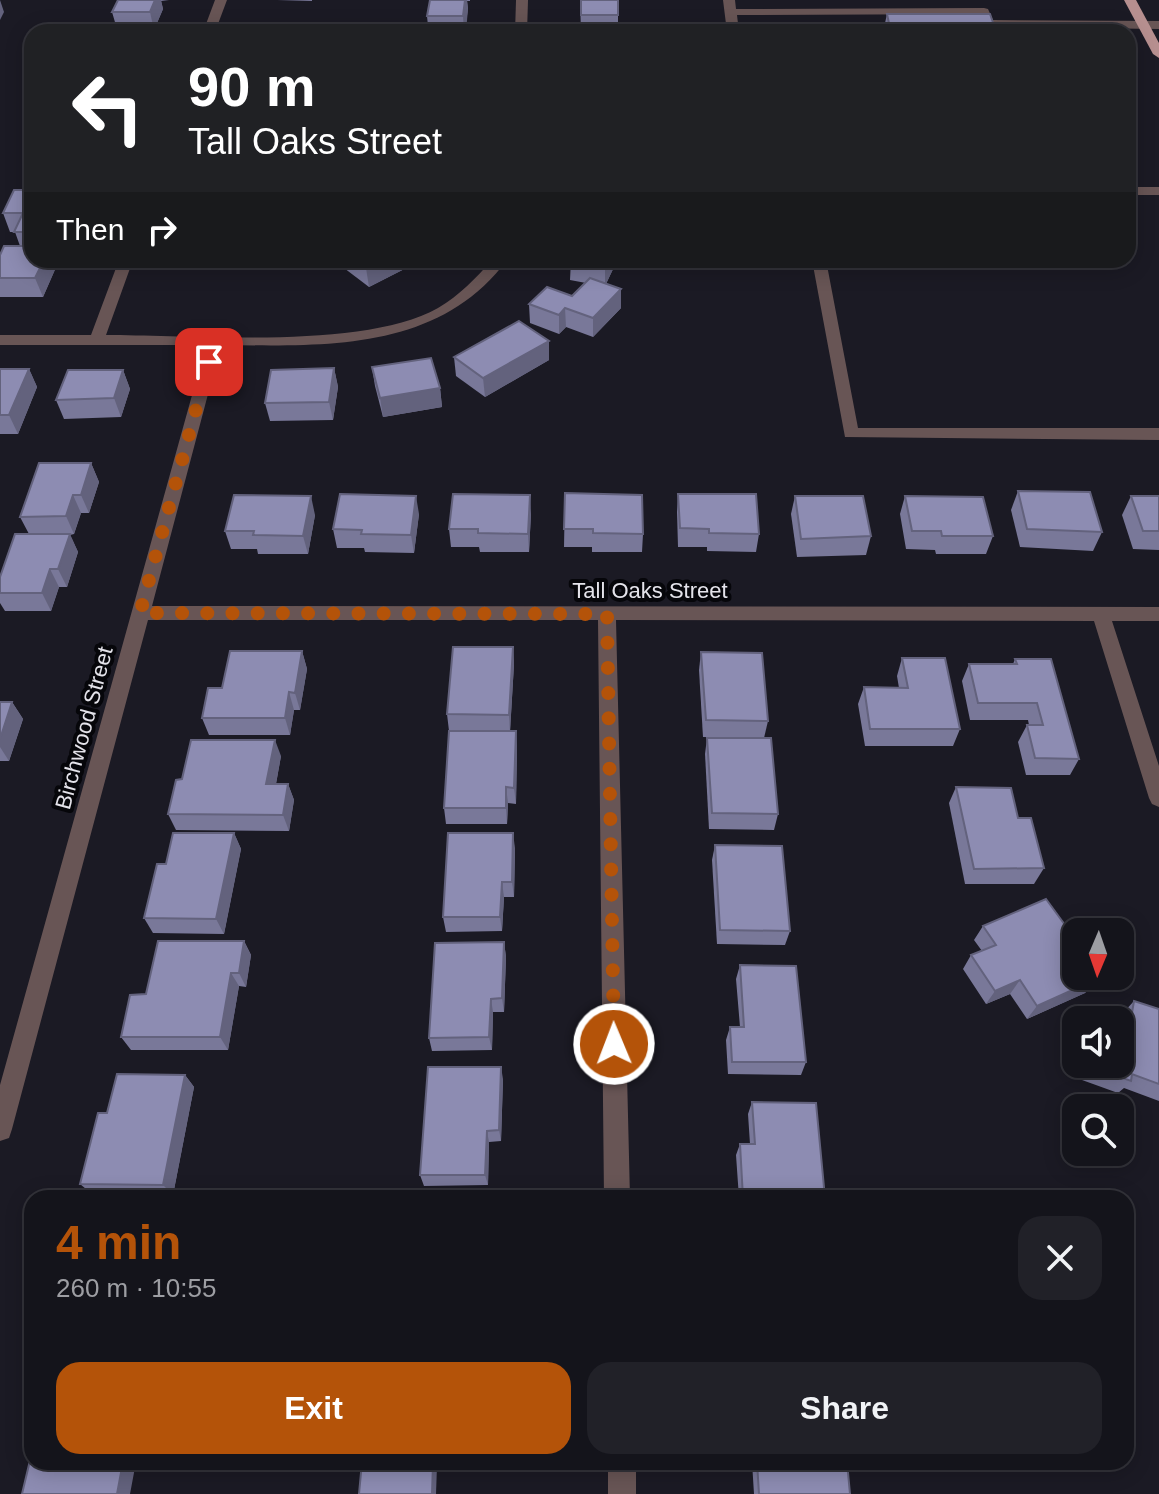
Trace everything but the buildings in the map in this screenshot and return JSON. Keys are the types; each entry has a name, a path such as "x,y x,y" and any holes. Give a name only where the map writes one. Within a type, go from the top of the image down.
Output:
{"main road":[{"path":"1130,0 1159,54"}],"street":[{"path":"212,24 221,0"},
{"path":"521,24 522,0"},
{"path":"730,6 840,16 982,5 989,23 1159,25"},
{"path":"1136,191 1159,191"},
{"path":"97,340 123,268"},
{"path":"0,340 306,340 362,336 389,331 444,310 479,287 494,268"},
{"path":"820,268 851,433 1159,434"},
{"name":"Birchwood Street","path":"0,1129 215,340"},
{"name":"Tall Oaks Street","path":"140,613 1159,614"},
{"path":"607,614 617,1190"},
{"path":"1101,614 1159,798"},
{"path":"622,1470 622,1494"}],"route":[{"path":"209,362 140,613 607,614 614,1044"}]}
